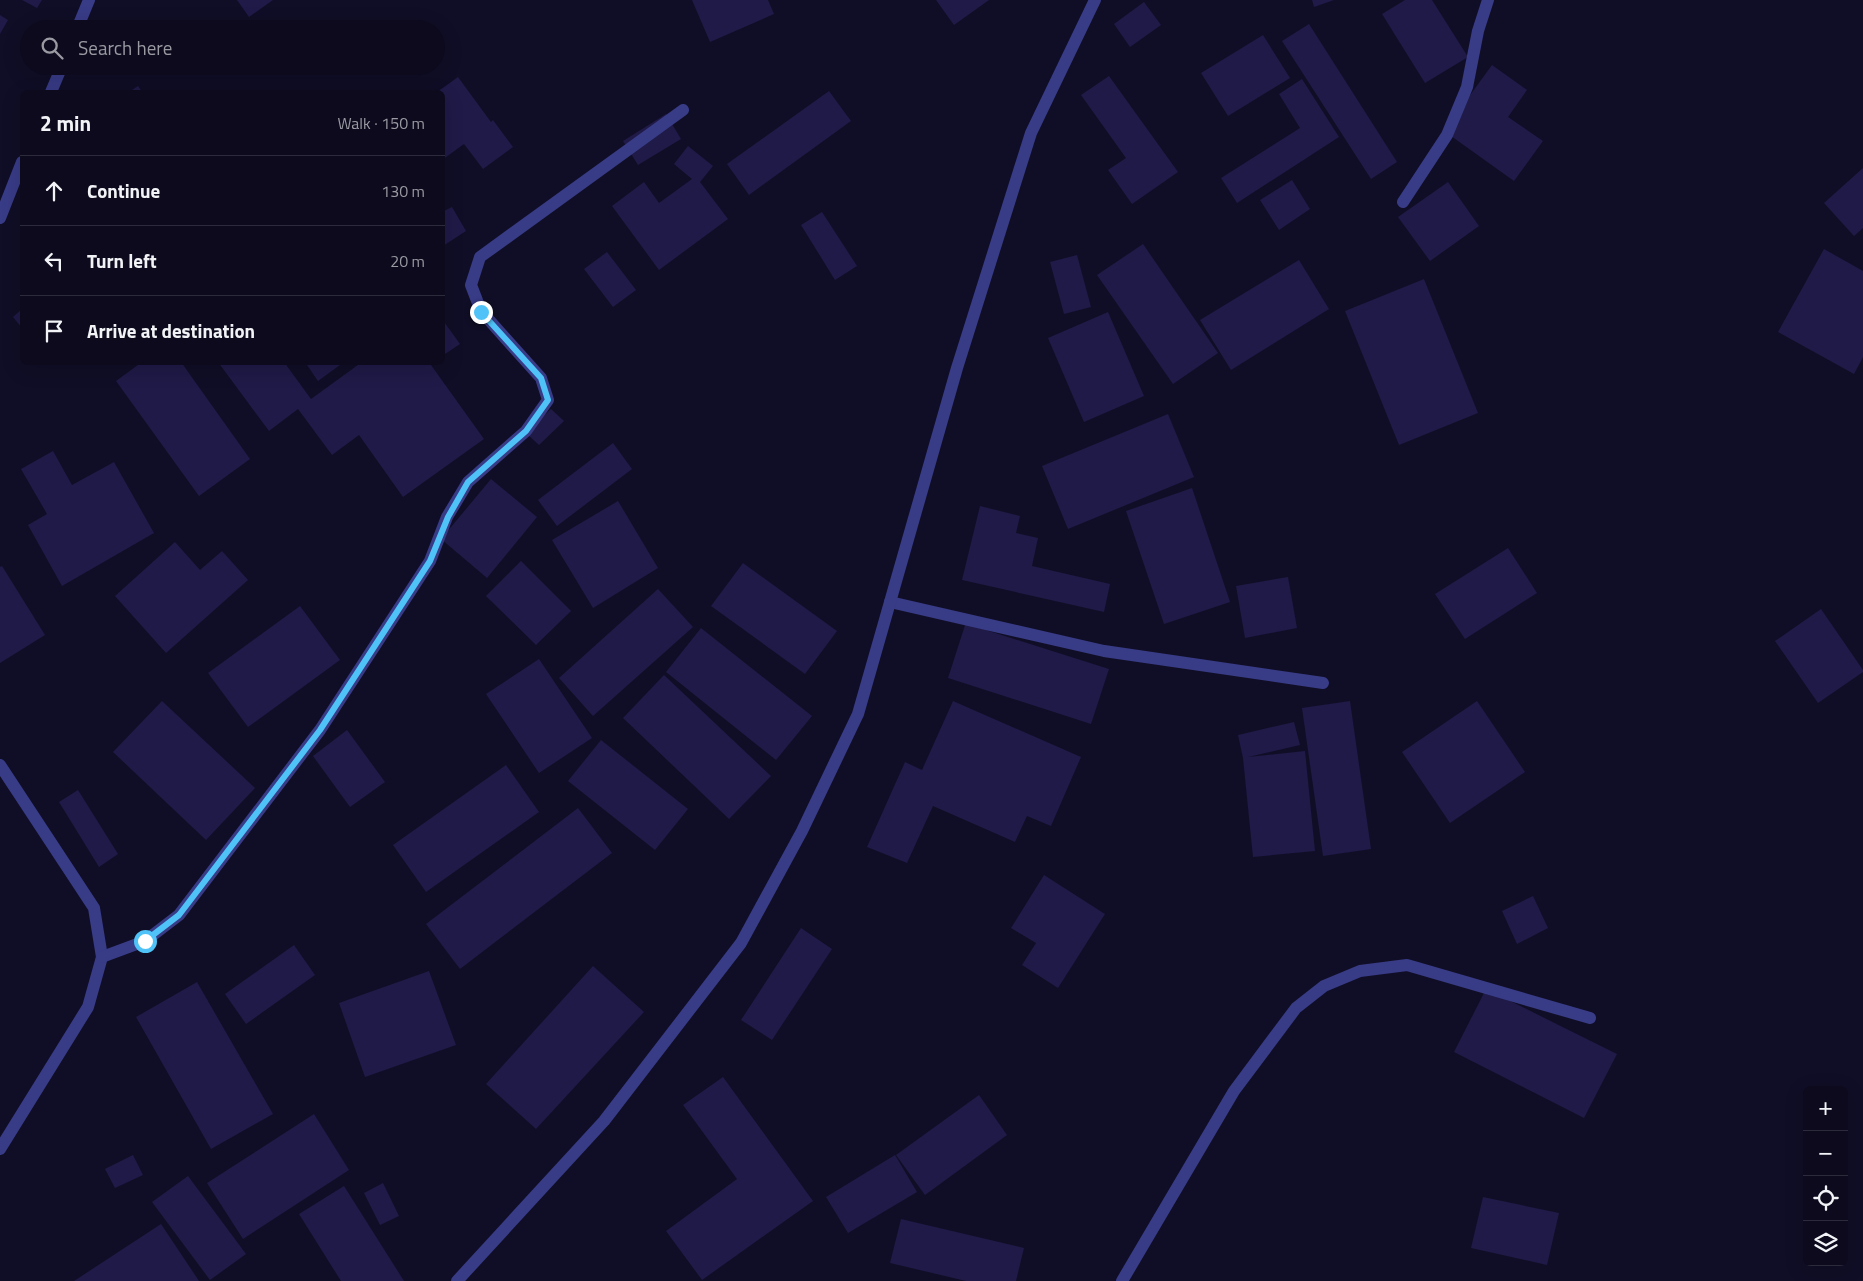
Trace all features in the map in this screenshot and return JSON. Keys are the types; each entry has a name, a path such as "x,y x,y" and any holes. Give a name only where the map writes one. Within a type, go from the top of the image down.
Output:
{"street":[{"path":"80,20 88,0"},
{"path":"457,1281 604,1121 741,943 802,831 858,714 956,368 1031,133 1095,0"},
{"path":"1404,202 1447,135 1467,87 1478,31 1488,0"},
{"path":"52,90 58,75"},
{"path":"102,957 145,941 179,915 320,730 430,561 448,517 468,482 526,431 548,400 541,378 481,312 471,285 480,257 683,110"},
{"path":"0,218 20,167"},
{"path":"890,602 1104,651 1323,683"},
{"path":"0,765 94,908 102,957 88,1007 0,1149"},
{"path":"1122,1281 1234,1090 1296,1008 1324,986 1360,971 1407,965 1590,1018"}],"building":[{"path":"22,0 42,0 37,8"},
{"path":"237,0 273,0 249,17"},
{"path":"692,0 768,0 774,14 710,42"},
{"path":"936,0 989,0 954,25"},
{"path":"1312,0 1334,0 1314,7"},
{"path":"1405,0 1432,0 1468,57 1425,83 1382,14"},
{"path":"1144,2 1161,25 1130,47 1114,24"},
{"path":"0,15 8,20 0,34"},
{"path":"1309,24 1397,162 1371,179 1282,41"},
{"path":"1263,35 1290,78 1228,116 1201,73"},
{"path":"1492,65 1527,90 1508,117 1543,141 1514,181 1444,131"},
{"path":"1109,76 1178,172 1132,204 1108,170 1126,158 1081,95"},
{"path":"458,77 491,122 493,120 513,147 483,169 464,144 445,158 445,90 440,90"},
{"path":"1302,79 1339,137 1237,203 1221,178 1300,128 1279,94"},
{"path":"138,86 141,90 132,90"},
{"path":"829,91 851,121 749,195 727,164"},
{"path":"666,114 681,139 638,165 623,141"},
{"path":"688,146 713,166 700,182 728,219 659,270 612,206 644,182 659,203 692,179 674,164"},
{"path":"1863,168 1863,228 1854,236 1824,203"},
{"path":"1292,180 1310,209 1279,230 1260,200"},
{"path":"1448,182 1479,226 1430,261 1398,217"},
{"path":"452,207 466,231 445,245 445,210"},
{"path":"822,212 857,266 835,280 801,225"},
{"path":"1143,244 1218,353 1173,384 1097,275"},
{"path":"1824,249 1863,271 1863,357 1854,374 1778,332"},
{"path":"607,252 636,290 613,307 584,269"},
{"path":"1077,255 1091,307 1064,314 1050,262"},
{"path":"1299,260 1329,309 1231,370 1200,320"},
{"path":"1424,279 1478,413 1399,445 1345,311"},
{"path":"20,311 20,326 13,317"},
{"path":"1108,312 1144,396 1084,422 1048,338"},
{"path":"445,323 460,344 445,354"},
{"path":"138,365 183,365 250,459 199,496 116,381"},
{"path":"220,365 286,365 311,399 358,365 431,365 484,439 403,497 359,435 332,455 298,409 269,431"},
{"path":"307,365 340,365 318,381"},
{"path":"551,409 564,421 539,445 526,433"},
{"path":"1168,414 1194,477 1068,529 1042,466"},
{"path":"613,443 632,469 557,526 538,500"},
{"path":"53,451 72,485 114,462 154,533 62,586 28,525 47,514 21,469"},
{"path":"491,479 537,517 487,578 441,539"},
{"path":"1192,488 1230,602 1164,624 1126,511"},
{"path":"618,501 658,568 593,608 552,540"},
{"path":"980,506 1020,516 1016,533 1038,538 1032,566 1110,584 1104,612 962,580"},
{"path":"175,542 200,570 222,551 248,580 166,653 115,596"},
{"path":"1508,548 1537,593 1465,639 1435,594"},
{"path":"521,561 571,611 536,645 486,596"},
{"path":"743,563 837,631 805,674 711,606"},
{"path":"2,566 45,635 0,663 0,567"},
{"path":"1288,577 1297,628 1245,638 1236,586"},
{"path":"658,589 693,627 593,716 559,678"},
{"path":"300,606 340,660 248,727 208,673"},
{"path":"1821,609 1863,672 1818,703 1775,641"},
{"path":"967,619 989,631 1109,669 1091,724 948,678"},
{"path":"701,628 812,716 776,760 666,672"},
{"path":"539,659 592,738 539,773 486,694"},
{"path":"664,675 771,776 729,819 623,718"},
{"path":"162,701 255,788 206,840 113,752"},
{"path":"953,701 1081,757 1051,826 1027,816 1015,842 933,806 907,863 867,847 905,762 922,770"},
{"path":"1350,701 1371,849 1323,856 1302,708"},
{"path":"1477,701 1525,772 1450,823 1402,752"},
{"path":"1294,722 1300,745 1248,757 1305,751 1315,851 1253,857 1243,758 1238,735"},
{"path":"347,730 385,782 350,807 313,756"},
{"path":"601,740 688,809 655,850 568,781"},
{"path":"506,765 539,812 426,892 393,845"},
{"path":"78,790 118,854 99,867 59,802"},
{"path":"578,808 612,853 460,969 426,924"},
{"path":"1044,875 1105,914 1058,988 1022,965 1036,943 1011,928"},
{"path":"1533,896 1548,928 1517,944 1502,911"},
{"path":"801,928 832,949 772,1040 741,1020"},
{"path":"294,945 315,975 246,1024 225,994"},
{"path":"593,966 644,1012 536,1129 486,1084"},
{"path":"429,971 456,1045 365,1077 339,1003"},
{"path":"197,982 273,1114 211,1149 136,1017"},
{"path":"1486,989 1617,1054 1584,1118 1454,1052"},
{"path":"723,1077 813,1201 702,1280 666,1231 737,1179 683,1105"},
{"path":"979,1095 1007,1135 925,1195 896,1155"},
{"path":"314,1114 349,1170 243,1239 207,1183"},
{"path":"133,1155 143,1175 115,1188 105,1169"},
{"path":"895,1155 917,1192 848,1233 826,1197"},
{"path":"188,1176 246,1254 210,1280 152,1202"},
{"path":"383,1183 399,1216 380,1225 364,1193"},
{"path":"344,1186 404,1281 341,1281 299,1214"},
{"path":"1483,1197 1559,1213 1547,1265 1471,1248"},
{"path":"901,1219 1024,1248 1016,1281 966,1281 890,1263"},
{"path":"161,1224 199,1281 74,1281"}],"route":[{"path":"145,941 179,915 320,730 430,561 448,517 468,482 526,431 548,400 541,378 481,312"}]}
